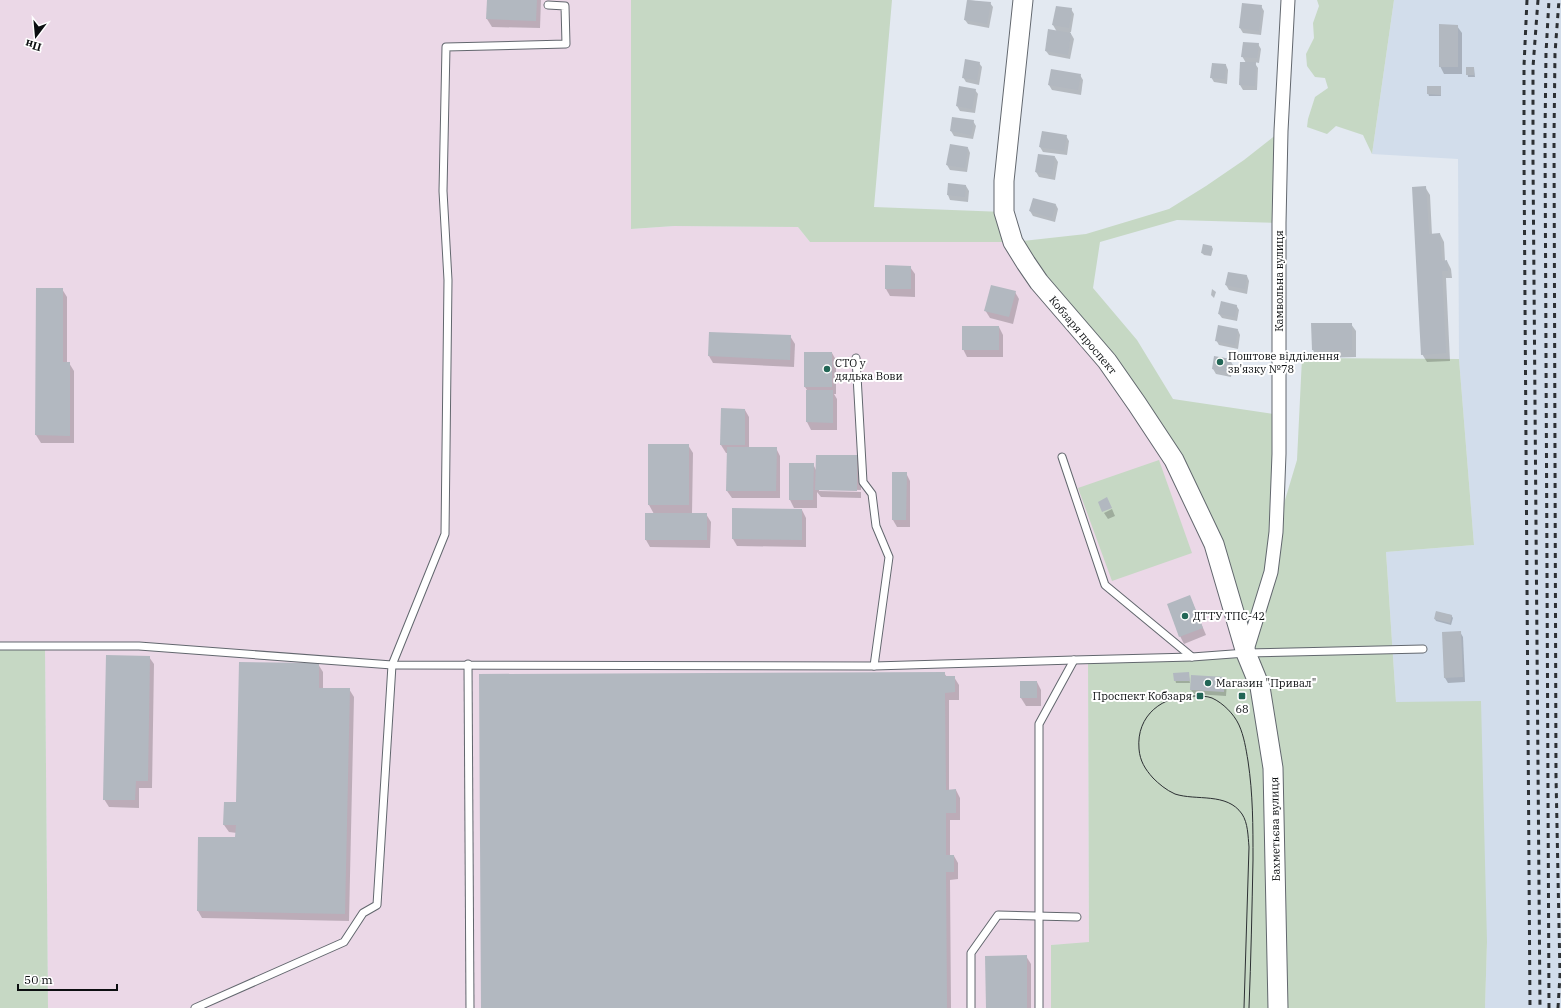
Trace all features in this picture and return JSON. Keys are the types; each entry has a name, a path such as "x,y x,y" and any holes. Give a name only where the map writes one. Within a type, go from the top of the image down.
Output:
{"main road":[{"name":"Кобзаря проспект","path":"1023,0 1004,181 1004,212 1013,242 1039,282 1106,361 1137,404 1174,460 1214,544 1246,653"},
{"name":"Бахметьєва вулиця","path":"1246,653 1260,687 1273,768 1278,1008"}],"street":[{"name":"Камвольна вулиця","path":"1246,653 1271,572 1276,532 1280,454 1279,223 1281,131 1288,0"}],"lane":[{"path":"195,1008 344,942 363,913 377,905 392,665 445,534 448,280 443,191 446,47 566,44 565,6 548,5"},
{"path":"856,358 863,482 872,494 876,526 889,557 874,666"},
{"path":"1062,457 1105,585 1192,658"},
{"path":"0,646 139,646 392,665 874,666 1192,658 1246,653 1422,649"},
{"path":"1039,1008 1039,724 1074,660"},
{"path":"468,664 470,1008"},
{"path":"970,1008 971,953 998,915 1077,916"}],"shaded area":[{"path":"0,0 631,0 631,229 674,226 798,227 810,242 1013,242 1174,460 1246,653 1088,659 1089,943 1051,945 1051,1008 48,1008 45,645 0,646"},
{"path":"1394,0 1561,0 1561,1008 1485,1008 1487,942 1396,702 1386,552 1474,545 1459,359 1458,159 1372,154"}],"green space":[{"path":"631,0 892,0 874,207 1004,212 1013,242 810,242 798,227 674,226 631,229"},
{"path":"1317,0 1394,0 1372,154 1363,135 1336,126 1327,134 1307,127 1315,97 1328,88 1325,78 1315,77 1307,66 1306,54 1314,38 1313,23 1319,6"},
{"path":"1281,131 1279,223 1177,220 1100,242 1093,288 1137,340 1173,399 1280,415 1276,530 1297,460 1302,358 1459,359 1474,545 1386,552 1396,702 1481,701 1487,942 1485,1008 1051,1008 1051,945 1089,942 1088,659 1246,653 1174,460 1013,242 1086,234 1169,209 1244,160"},
{"path":"1159,460 1192,553 1112,581 1078,488"},
{"path":"45,645 48,1008 0,1008 0,646"}],"building":[{"path":"487,0 537,0 536,21 486,19"},
{"path":"967,0 991,2 987,24 964,20"},
{"path":"1242,3 1262,5 1259,31 1239,28"},
{"path":"1056,6 1072,8 1069,28 1052,25"},
{"path":"1439,24 1458,25 1458,67 1439,67"},
{"path":"1048,29 1071,33 1068,55 1045,51"},
{"path":"1243,42 1259,43 1257,58 1241,57"},
{"path":"965,59 980,62 977,80 962,78"},
{"path":"1240,62 1256,62 1255,86 1239,85"},
{"path":"1212,63 1226,64 1225,79 1210,78"},
{"path":"1466,67 1474,67 1474,75 1466,75"},
{"path":"1051,69 1081,74 1078,90 1048,85"},
{"path":"959,86 976,89 972,109 956,106"},
{"path":"1427,86 1441,86 1441,95 1427,94"},
{"path":"952,117 974,120 971,135 950,131"},
{"path":"1042,131 1067,135 1064,151 1039,147"},
{"path":"950,144 968,147 965,168 946,165"},
{"path":"1038,154 1055,156 1052,175 1035,172"},
{"path":"948,183 966,185 965,197 947,195"},
{"path":"1426,186 1429,234 1440,233 1442,261 1447,260 1448,271 1442,271 1446,353 1421,355 1412,187"},
{"path":"1033,198 1056,204 1052,218 1029,211"},
{"path":"1203,244 1212,246 1211,255 1201,253"},
{"path":"885,265 911,266 911,289 885,289"},
{"path":"1228,272 1247,275 1245,289 1225,285"},
{"path":"991,285 1016,291 1009,317 984,311"},
{"path":"36,288 63,288 63,362 70,362 70,436 35,435"},
{"path":"1221,301 1237,305 1235,317 1218,314"},
{"path":"1311,323 1352,323 1352,350 1312,350"},
{"path":"1218,325 1238,329 1235,345 1215,341"},
{"path":"962,326 999,326 999,350 962,350"},
{"path":"709,332 791,335 790,360 708,356"},
{"path":"804,352 832,352 832,387 804,387"},
{"path":"1214,356 1231,359 1228,372 1212,369"},
{"path":"806,390 833,390 833,423 806,422"},
{"path":"721,408 745,409 745,445 720,445"},
{"path":"648,444 689,444 689,505 648,505"},
{"path":"727,447 777,447 776,491 726,491"},
{"path":"816,455 857,455 857,491 815,490"},
{"path":"789,463 814,463 813,500 789,500"},
{"path":"892,472 907,472 906,520 892,520"},
{"path":"1107,497 1112,508 1102,512 1098,502"},
{"path":"732,508 802,509 802,540 732,539"},
{"path":"645,513 707,513 707,540 645,540"},
{"name":"ДТТУ ТПС-42","path":"1190,595 1203,628 1179,637 1167,604"},
{"path":"1436,611 1452,615 1450,623 1434,619"},
{"path":"1461,631 1463,677 1444,678 1442,632"},
{"path":"106,655 150,656 148,781 136,781 135,800 103,800"},
{"path":"239,662 319,663 319,688 350,688 345,914 197,911 198,837 235,837 236,825 223,825 224,802 236,802"},
{"path":"945,672 945,676 955,676 955,692 945,693 946,790 956,789 956,813 946,813 946,855 954,855 954,872 946,872 947,1008 481,1008 479,674"},
{"path":"1189,672 1190,681 1174,681 1173,673"},
{"name":"Магазин \"Привал\"","path":"1191,675 1225,677 1224,692 1190,690"},
{"path":"1020,681 1037,681 1037,698 1020,698"},
{"path":"1027,955 1027,1008 986,1008 985,956"}],"tram line":[{"path":"1244,1008 1249,847 1244,818 1236,807 1220,800 1183,796 1169,791 1150,775 1143,765 1140,757 1139,737 1142,726 1154,709 1162,703 1172,699 1196,696 1212,698 1224,706 1237,721 1245,743 1250,773 1253,822 1249,1008"}],"railway":[{"path":"1527,0 1524,66 1524,160 1530,1008"},
{"path":"1538,0 1533,67 1533,161 1540,1008"},
{"path":"1549,0 1546,53 1545,135 1549,1008"},
{"path":"1558,1008 1560,975 1556,776 1554,137 1555,53 1559,0"}],"place":[{"name":"Поштове відділення зв'язку №78","path":"1220,362"},
{"name":"СТО у дядька Вови","path":"827,369"},
{"name":"ДТТУ ТПС-42","path":"1185,616"},
{"name":"Магазин \"Привал\"","path":"1208,683"},
{"name":"Проспект Кобзаря","path":"1200,696"},
{"name":"68","path":"1242,696"}]}
